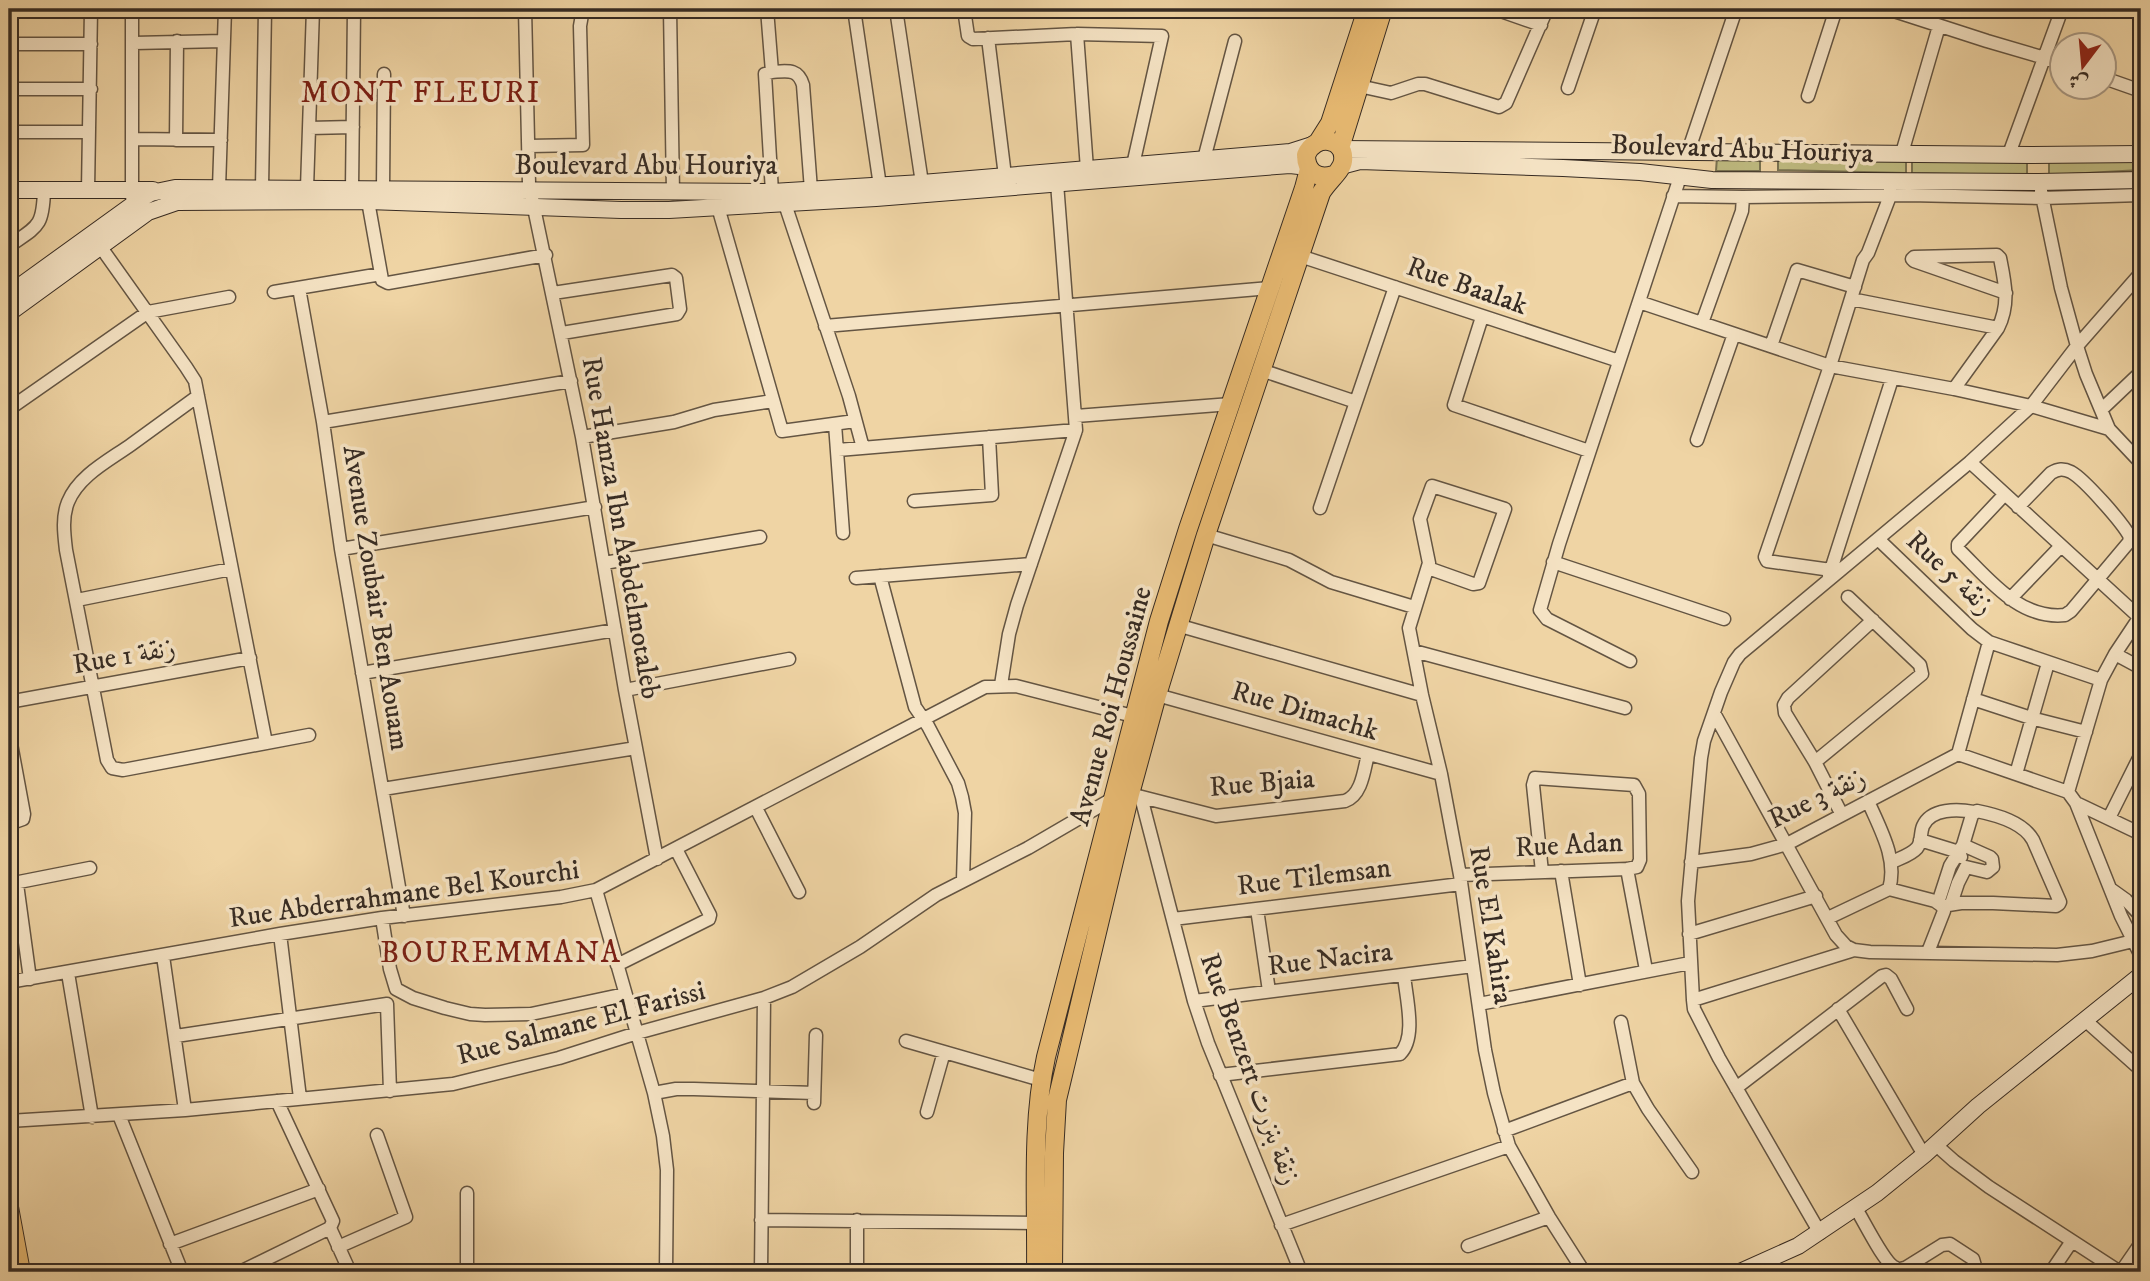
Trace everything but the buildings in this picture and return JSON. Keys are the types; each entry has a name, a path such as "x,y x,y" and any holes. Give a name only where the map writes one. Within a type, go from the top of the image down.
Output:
{"main road":[{"path":"1315,143 1330,141 1339,160 1322,177 1308,168 1306,155 1315,143 1330,123 1367,9"},
{"name":"Avenue Roi Houssaine","path":"1036,1272 1041,1080 1128,797 1177,625 1321,193 1339,160 1383,9"},
{"name":"Boulevard Abu Houriya","path":"9,294 134,204 160,190 175,188 383,189 533,199 772,192 922,183 1290,152 1315,143"},
{"name":"Boulevard Abu Houriya","path":"1339,160 1688,152 2141,153"},
{"name":"Boulevard Abu Houriya","path":"1339,160 1589,169 1712,180 1885,188 2040,190 2141,180"},
{"name":"Boulevard Abu Houriya","path":"533,199 621,211 785,204 1290,164 1308,168"},
{"name":"Avenue Roi Houssaine","path":"1053,1272 1056,1100 1128,797 1133,716 1188,529 1308,168"},
{"name":"Boulevard Abu Houriya","path":"9,190 88,190 156,208 191,200 368,201 477,197"},
{"path":"156,208 160,190"},
{"name":"Boulevard Abu Houriya","path":"9,313 100,246 134,204"},
{"path":"1740,1272 1798,1246 1877,1193 1978,1106 2141,975"},
{"path":"9,1207 21,1272"}],"street":[{"path":"88,190 91,9"},
{"path":"132,9 134,204"},
{"path":"219,188 225,9"},
{"path":"262,188 265,9"},
{"path":"307,188 313,9"},
{"path":"352,189 354,9"},
{"name":"Rue Hamza Ibn Aabdelmotaleb","path":"525,9 533,199 595,507 625,690 657,859"},
{"path":"529,146 583,145 580,38 583,9"},
{"path":"670,9 673,193"},
{"path":"767,9 772,72"},
{"path":"854,9 880,186"},
{"path":"896,9 922,183"},
{"path":"964,9 969,38 1077,34 1162,36 1133,165"},
{"path":"1496,9 1541,25"},
{"path":"1359,86 1391,93 1425,83 1499,107 1506,103 1547,9"},
{"path":"1568,88 1595,9"},
{"path":"1688,152 1736,9"},
{"path":"1808,96 1836,9"},
{"path":"1888,9 1910,12 1939,26 2048,58"},
{"path":"2010,154 2062,9"},
{"path":"1902,153 1939,26"},
{"path":"1077,34 1087,169"},
{"path":"988,38 1005,176"},
{"path":"176,140 177,41"},
{"path":"134,43 223,41"},
{"path":"1204,159 1235,41"},
{"path":"9,44 91,44"},
{"path":"772,192 766,72 788,71 796,72 800,76 803,85 811,190"},
{"path":"383,189 384,74"},
{"path":"2118,83 2141,91"},
{"path":"9,89 91,89"},
{"path":"309,128 353,127"},
{"path":"9,132 89,132"},
{"path":"132,139 221,139"},
{"path":"1630,661 1543,616 1540,610 1553,562 1680,177"},
{"path":"1001,685 1009,634 1076,430 1057,183"},
{"path":"1674,196 1744,197 1885,188 1862,251 1863,260 1830,366 1765,557 1767,561 1829,576"},
{"path":"9,246 39,224 43,212 44,190"},
{"path":"2141,195 2040,190 2061,288 2085,374 2109,429 2141,463"},
{"path":"1702,323 1742,211 1744,197"},
{"path":"368,201 382,280 388,283 546,255"},
{"path":"785,204 863,448"},
{"path":"718,207 782,431 855,421"},
{"path":"100,246 195,381 266,743"},
{"path":"1954,389 2003,317 2006,293 2000,258 1997,255 1912,259 2006,293"},
{"name":"Rue Baalak","path":"1300,256 1619,361"},
{"path":"1771,346 1797,270 1853,293 1998,328"},
{"path":"1820,1233 1736,1088 1694,1009 1689,934 1691,862 1704,741 1726,679 1740,654 1829,576 1970,462 2031,406 2077,346 2141,273"},
{"path":"274,292 381,274"},
{"path":"553,293 672,275 676,278 680,309 677,314 562,333"},
{"path":"1321,508 1395,287"},
{"name":"Avenue Zoubair Ben Aouam","path":"299,288 404,916"},
{"path":"825,326 1270,288"},
{"path":"9,409 148,312 229,298"},
{"path":"1639,302 1830,366 2031,406 2109,429"},
{"path":"1482,317 1454,405 1589,451"},
{"path":"1697,440 1734,334"},
{"path":"1261,370 1356,402"},
{"path":"2101,410 2140,377"},
{"path":"1829,576 1892,379"},
{"path":"323,422 571,381"},
{"path":"198,396 90,474 68,503 64,526 66,550 107,760 112,768 117,770 309,736"},
{"path":"582,438 674,422 714,410 773,401"},
{"path":"1076,416 1231,404"},
{"path":"835,424 843,533"},
{"path":"838,450 1076,430"},
{"path":"914,501 992,495 989,438"},
{"path":"1970,462 2140,616 2101,680 2072,797 2141,956"},
{"path":"2004,495 1957,547 2010,599 2027,609 2062,616 2071,611 2130,537 2121,523 2078,477 2064,469 2056,470 2018,508"},
{"path":"1432,486 1505,509 1479,583 1473,584 1428,568 1420,519 1432,486"},
{"path":"341,549 595,507"},
{"path":"1206,535 1289,560 1331,582 1414,607"},
{"path":"604,563 760,537"},
{"name":"Rue 5 زنقة","path":"1878,539 1989,642 2101,680"},
{"path":"2010,599 2061,546"},
{"path":"1553,562 1724,619"},
{"path":"856,578 1031,564"},
{"name":"Rue El Kahira","path":"1428,568 1409,628 1441,774 1460,879 1485,1050 1509,1146 1584,1272"},
{"path":"76,600 231,569"},
{"path":"880,576 915,707 962,797 965,813 963,880"},
{"path":"1815,762 1922,674 1920,665 1848,597"},
{"path":"1842,815 1783,705 1873,620"},
{"path":"1177,625 1422,695"},
{"path":"362,673 615,631"},
{"name":"Rue 5 زنقة","path":"1958,754 1989,642"},
{"path":"1414,651 1625,708"},
{"path":"2115,654 2141,668"},
{"name":"Rue 1 زنقة","path":"11,702 250,657"},
{"path":"625,690 789,659"},
{"path":"2016,774 2048,663"},
{"name":"Rue Abderrahmane Bel Kourchi","path":"9,982 382,918 561,897 596,890 985,687 1001,685 1032,689 1133,716"},
{"name":"Rue Dimachk","path":"1157,695 1441,774"},
{"path":"1973,699 2086,732"},
{"path":"1714,713 1836,935 1846,946 1870,953 2057,955 2092,951 2133,941"},
{"path":"9,733 24,814 19,822 9,824"},
{"path":"383,789 636,748"},
{"name":"Rue Bjaia","path":"1128,797 1216,817 1345,801 1353,798 1357,792 1368,754"},
{"path":"1958,754 2072,797 2141,834"},
{"name":"Rue 3 زنقة","path":"1691,862 1751,854 1787,844 1958,754"},
{"path":"2109,818 2139,762"},
{"path":"1542,872 1533,785 1537,777 1636,786 1639,794 1633,867 1646,970"},
{"name":"Rue Salmane El Farissi","path":"9,1121 185,1110 453,1084 559,1058 764,998 792,987 860,947 936,895 1128,797"},
{"name":"Rue Benzert زنقة بنزرت","path":"1128,797 1172,919 1194,1001 1220,1075 1301,1272"},
{"path":"1868,801 1892,862 1889,889"},
{"path":"756,808 799,892"},
{"path":"1828,918 1889,889 1944,904 2035,904 2054,885 2030,835 2023,827 1982,812 1951,811 1936,814 1924,825 1918,846 1892,862"},
{"path":"1928,952 1944,911 1950,866 1961,848 1974,812"},
{"path":"1920,840 1986,854 1992,859 1992,870 1987,872 1966,867"},
{"path":"1944,904 1966,867 1961,848"},
{"path":"617,965 709,919 710,915 676,849"},
{"name":"Rue Adan","path":"1460,879 1633,867"},
{"path":"30,979 17,884 90,868"},
{"path":"1561,870 1580,985"},
{"name":"Rue Tilemsan","path":"1172,919 1460,879"},
{"path":"596,890 654,1093 663,1136 667,1170 666,1272"},
{"path":"2112,891 2126,900 2141,916"},
{"path":"1689,934 1816,896"},
{"path":"1257,909 1269,991"},
{"path":"382,918 396,989 413,998 470,1014 485,1015 531,1014 625,994"},
{"path":"280,934 300,1098"},
{"path":"1693,1000 1854,950"},
{"path":"163,956 185,1110"},
{"path":"1479,1004 1690,963"},
{"name":"Rue Nacira","path":"1194,1001 1473,966"},
{"path":"68,973 92,1117"},
{"path":"1220,1075 1400,1054 1406,1048 1410,1037 1404,975"},
{"path":"1736,1088 1878,978 1886,975 1891,979 1908,1009"},
{"path":"390,1091 387,1004 396,989"},
{"path":"761,1272 764,998"},
{"path":"176,1036 387,1004"},
{"path":"1838,1009 1930,1150 1954,1161 1989,1187 2121,1272 2141,1242"},
{"path":"2086,1021 2141,1070"},
{"path":"1620,1022 1633,1083 1692,1172"},
{"path":"654,1093 694,1088 814,1098 816,1035"},
{"path":"906,1041 1041,1080"},
{"path":"927,1112 944,1052"},
{"path":"1504,1131 1633,1083"},
{"path":"240,1272 330,1228 333,1221 277,1101"},
{"path":"119,1115 182,1272"},
{"path":"338,1247 406,1217 377,1135"},
{"path":"1281,1225 1509,1146"},
{"path":"170,1244 319,1189"},
{"path":"467,1193 467,1272"},
{"path":"1855,1207 1882,1253 1896,1269 1905,1268 1945,1244 1954,1246 1973,1259 1973,1272"},
{"path":"1468,1246 1549,1217"},
{"path":"761,1220 1037,1223"},
{"path":"857,1220 857,1272"},
{"path":"330,1228 349,1272"},
{"path":"2051,1272 2072,1241"}],"shaded area":[{"path":"1717,157 1760,157 1760,171 1716,171"},
{"path":"1778,157 1906,159 1906,173 1778,170"},
{"path":"2141,158 2141,170 2049,175 2049,161"},
{"path":"1912,159 2027,161 2027,175 1912,173"}],"district":[{"name":"MONT FLEURI","path":"421,93"},
{"name":"BOUREMMANA","path":"501,953"}]}
